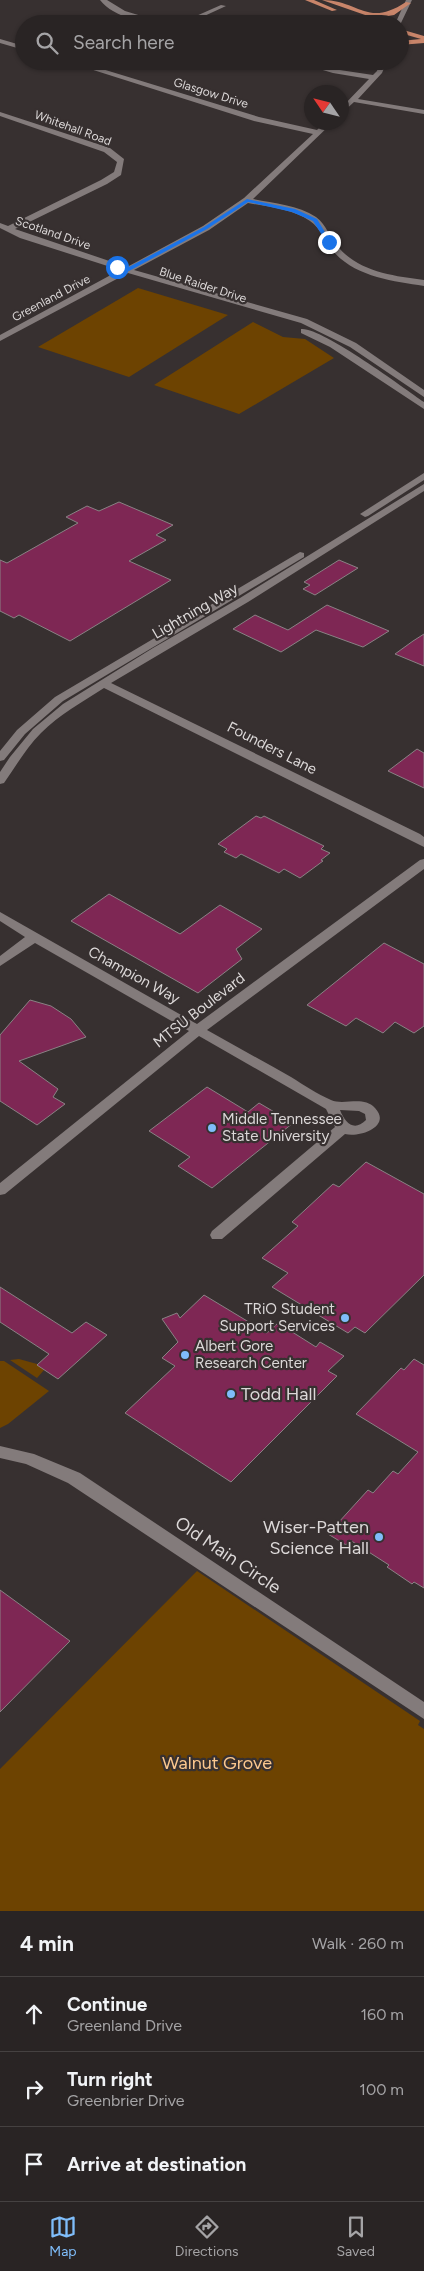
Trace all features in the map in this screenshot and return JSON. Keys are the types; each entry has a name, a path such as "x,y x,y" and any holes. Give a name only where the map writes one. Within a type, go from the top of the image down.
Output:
{"main road":[{"path":"308,0 351,15"},
{"path":"325,0 368,15 390,14 408,1"},
{"path":"409,27 424,31"},
{"path":"409,34 424,40"},
{"path":"409,42 424,40"}],"street":[{"path":"103,0 108,7 133,15"},
{"path":"403,15 408,1"},
{"path":"202,15 223,6"},
{"path":"0,41 15,45"},
{"name":"Glasgow Drive","path":"98,70 257,118 320,133"},
{"path":"329,70 374,78"},
{"path":"349,104 381,70"},
{"path":"353,100 424,112"},
{"name":"Whitehall Road","path":"0,114 107,150 121,161 118,173 104,182 8,229"},
{"name":"Greenland Drive","path":"0,338 206,228 247,200 323,130"},
{"path":"247,200 293,210 315,220 343,259 366,270 403,280 424,283"},
{"name":"Scotland Drive","path":"0,225 127,270"},
{"name":"Blue Raider Drive","path":"127,270 304,321 353,345 424,394"},
{"name":"Blue Raider Drive","path":"127,270 148,281 312,334 333,344 424,406"},
{"name":"Lightning Way","path":"0,758 21,732 59,699 248,587 424,476"},
{"name":"Lightning Way","path":"0,781 14,759 37,730 67,706 252,595 424,487"},
{"name":"Founders Lane","path":"104,684 421,838"},
{"name":"MTSU Boulevard","path":"0,1190 198,1030 424,863"},
{"name":"Champion Way","path":"0,916 332,1106"},
{"path":"0,962 34,937"},
{"path":"332,1106 362,1107 371,1113 373,1117 371,1125 361,1130 343,1128 337,1121 332,1106"},
{"path":"217,1235 343,1128"},
{"name":"Old Main Circle","path":"4,1451 74,1478 424,1711"}],"green space":[{"path":"138,288 228,315 129,377 38,347"},
{"path":"253,322 283,337 305,339 334,358 239,414 154,385"},
{"path":"19,1359 37,1364 44,1370 37,1378 10,1360"},
{"path":"0,1361 4,1361 49,1391 8,1424 0,1428"},
{"name":"Walnut Grove","path":"197,1571 420,1721 418,1725 424,1729 424,1911 0,1911 0,1769"}],"building":[{"path":"119,502 173,525 156,535 166,540 129,561 171,580 70,641 19,615 14,618 0,611 0,560 7,563 78,523 66,517 87,506 99,511"},
{"path":"339,560 358,568 315,595 303,589 310,585 304,582"},
{"path":"327,605 389,631 363,647 316,630 281,652 233,629 255,615 288,630"},
{"path":"424,634 424,666 395,654 413,641"},
{"path":"417,749 424,753 424,788 388,771"},
{"path":"256,816 261,818 264,816 324,846 321,849 330,853 321,860 323,861 300,878 284,869 279,873 241,854 236,858 224,852 227,849 218,844"},
{"path":"109,894 180,934 220,905 262,929 236,949 242,959 198,993 71,921"},
{"path":"384,943 424,964 424,1026 414,1033 395,1022 383,1033 356,1018 346,1026 307,1005"},
{"path":"30,1000 51,1006 71,1019 86,1037 19,1061 58,1089 53,1097 65,1104 37,1125 0,1101 0,1035"},
{"path":"207,1087 248,1112 259,1103 293,1123 212,1188 178,1166 190,1157 149,1131"},
{"path":"366,1162 424,1194 424,1275 365,1333 355,1327 348,1333 272,1287 288,1273 262,1258 298,1226 292,1222 333,1184 339,1187"},
{"path":"0,1287 72,1333 86,1322 107,1335 58,1379 37,1365 49,1354 0,1322"},
{"name":"Todd Hall","path":"204,1295 267,1333 278,1323 316,1347 320,1342 344,1356 328,1371 337,1376 231,1482 125,1413 175,1366 162,1358 178,1342 162,1319 177,1313 180,1318"},
{"path":"414,1359 424,1365 424,1588 414,1582 412,1584 387,1567 389,1565 350,1540 346,1545 328,1534 368,1490 373,1493 393,1471 398,1474 418,1452 356,1414 401,1368 404,1370"},
{"path":"0,1590 70,1641 0,1712"}],"place":[{"name":"Middle Tennessee State University","path":"212,1128"},
{"name":"TRiO Student Support Services","path":"345,1318"},
{"name":"Albert Gore Research Center","path":"185,1355"},
{"name":"Todd Hall","path":"231,1394"},
{"name":"Wiser-Patten Science Hall","path":"379,1537"}],"route":[{"path":"117,267 127,270 206,228 247,200 293,210 315,220 329,242"}]}
